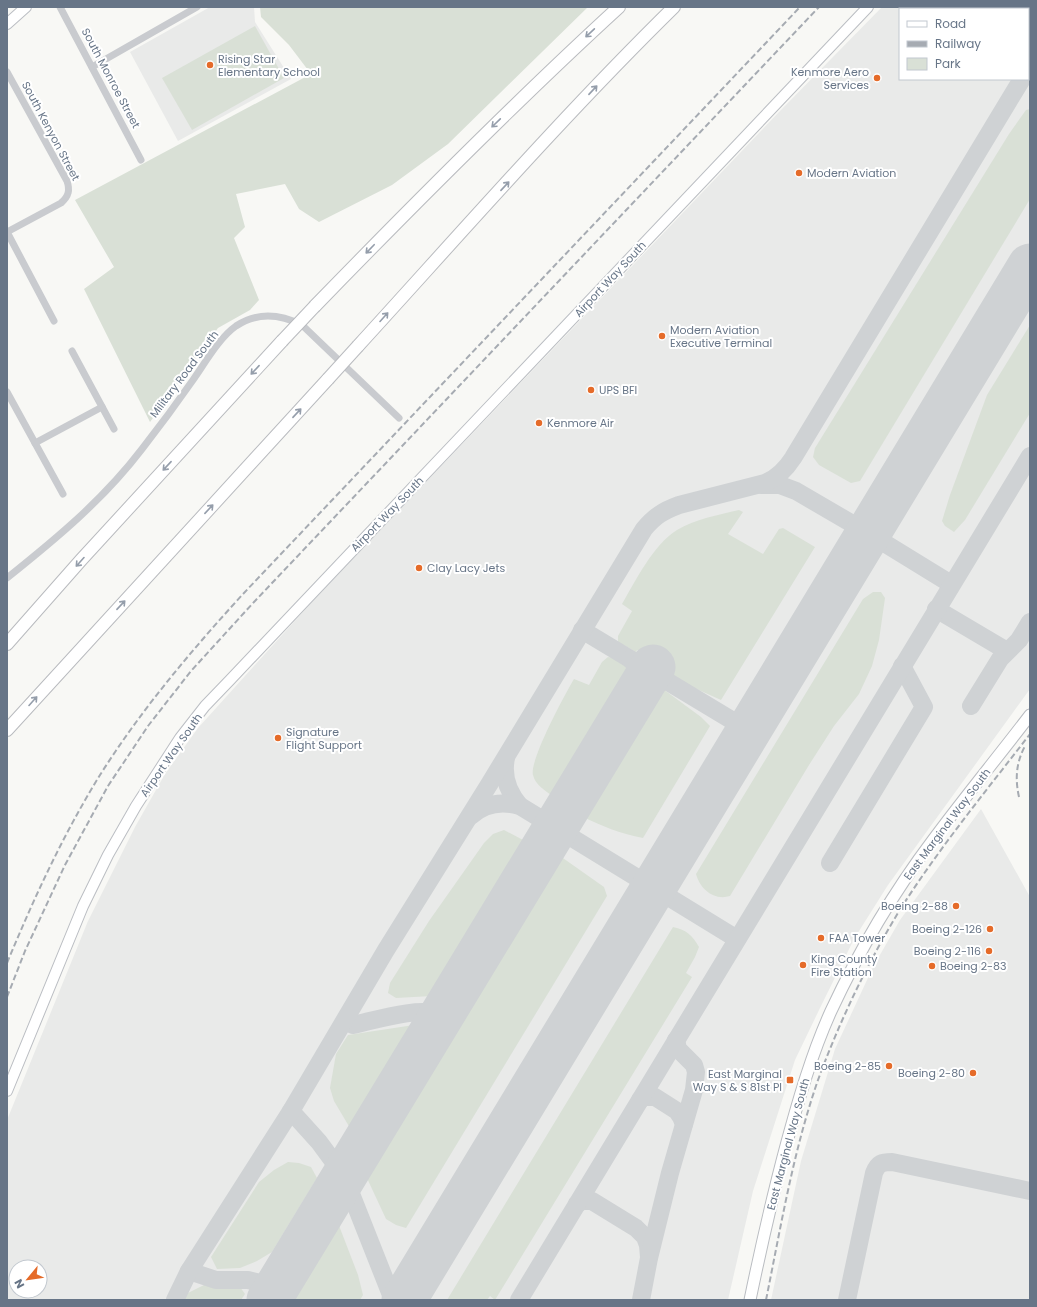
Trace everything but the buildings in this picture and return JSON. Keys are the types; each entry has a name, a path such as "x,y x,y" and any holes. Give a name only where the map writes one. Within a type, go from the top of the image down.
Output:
{"highway":[{"path":"7,644 76,566 315,306 490,128 619,7"},
{"path":"7,730 538,150 640,41 674,7"}],"main road":[{"path":"7,24 26,7"},
{"name":"Airport Way South","path":"7,1090 65,948 94,882 136,806 191,723 230,680 868,7"},
{"name":"East Marginal Way South","path":"750,1300 777,1178 797,1102 813,1056 831,1012 857,958 890,902 932,841 1030,715"}],"street":[{"name":"South Monroe Street","path":"60,7 141,160"},
{"path":"92,67 197,7"},
{"name":"South Kenyon Street","path":"7,72 67,181 69,190 64,200 7,232"},
{"path":"7,232 54,320"},
{"name":"Military Road South","path":"7,578 67,529 112,485 142,450 228,333 239,325 255,317 272,316 286,318 302,325 399,418"},
{"path":"72,351 114,429"},
{"path":"7,392 63,494"},
{"path":"35,443 102,407"}],"shaded area":[{"name":"Rising Star Elementary School","path":"210,7 254,7 255,22 291,79 178,141 130,52"},
{"path":"882,7 1030,7 1030,689 888,885 854,939 795,1060 753,1191 728,1300 7,1300 7,1120 88,921 135,827 165,774 198,728 321,592 779,112"},
{"path":"981,809 1030,897 1030,1300 771,1300 801,1161 835,1049 873,967 900,920"}],"green space":[{"path":"260,7 588,7 448,144 392,185 319,222 299,209 285,184 236,194 245,227 234,238 259,300 250,310 218,328 150,422 84,289 114,267 75,200 311,74 289,45 261,17"},
{"path":"255,26 284,78 192,130 162,78"},
{"path":"1030,109 1030,199 860,481 851,483 819,465 813,457 815,448 1009,134 1026,110"},
{"path":"1030,325 1030,413 965,520 954,532 945,526 942,521 950,495 987,395"},
{"path":"739,510 743,512 728,534 763,554 779,529 783,528 815,547 721,700 670,677 673,672 637,650 636,652 624,645 622,648 618,642 618,636 632,611 622,604 639,574 660,545 668,537 684,526 707,518"},
{"path":"873,592 881,592 885,598 879,640 872,666 859,694 834,726 809,765 730,896 718,897 713,895 704,889 696,874 863,599"},
{"path":"608,657 614,658 630,669 628,677 554,797 541,788 534,779 533,767 536,756 563,698 574,679 589,685 602,662"},
{"path":"663,689 701,717 710,726 643,838 597,824 583,817 657,696"},
{"path":"504,830 525,841 432,996 396,998 388,993 390,983 429,921 484,843 493,834"},
{"path":"560,856 604,887 607,896 406,1228 396,1225 386,1219 366,1176"},
{"path":"673,927 689,934 699,947 686,973 692,977 495,1300 490,1296 487,1300 447,1300"},
{"path":"414,1025 350,1128 334,1101 330,1088 336,1054 348,1035"},
{"path":"288,1162 299,1163 311,1167 317,1178 272,1252 257,1261 240,1268 217,1269 211,1257 259,1182 274,1170"},
{"path":"338,1223 358,1275 363,1295 360,1300 292,1300"},
{"path":"204,1285 230,1285 240,1287 245,1294 241,1300 184,1300 188,1293"}],"taxiway":[{"path":"175,1300 189,1271 291,1111 386,950 490,783 644,529 656,517 673,507 765,483 781,473 787,466 1021,80"},
{"path":"519,1300 1030,456"},
{"path":"761,485 780,485 796,491 951,584"},
{"path":"936,609 1007,651"},
{"path":"971,706 1000,659 1019,640 1030,622"},
{"path":"582,630 748,730"},
{"path":"630,659 634,663 639,675 639,683 636,693"},
{"path":"830,863 924,707 902,666"},
{"path":"506,758 505,772 507,784 509,790 520,806"},
{"path":"471,816 482,808 494,804 513,804 520,806 737,939"},
{"path":"345,1021 353,1025 385,1017 410,1013 422,1012 441,1015"},
{"path":"641,1300 649,1258 670,1173 694,1090 696,1072 694,1065 678,1049 676,1040"},
{"path":"640,1100 644,1097 655,1097 677,1111 684,1124"},
{"path":"291,1111 319,1142 344,1176 393,1300"},
{"path":"847,1300 874,1173 877,1167 881,1164 892,1162 1030,1191"},
{"path":"577,1204 582,1201 592,1201 636,1228 645,1237 648,1245 649,1257"},
{"path":"189,1271 216,1280 248,1280 277,1287"}],"runway":[{"path":"404,1300 1030,266"},
{"path":"269,1300 653,667"}],"railway":[{"path":"7,963 50,867 86,798 132,727 204,637 243,594 800,7"},
{"path":"7,997 25,951 65,865 108,786 148,726 191,671 254,602 819,7"},
{"path":"766,1300 788,1189 801,1134 818,1080 845,1013 877,949 916,885 931,863 1030,734"},
{"path":"1019,797 1017,771 1025,746"}],"place":[{"name":"Rising Star Elementary School","path":"210,65"},
{"name":"Kenmore Aero Services","path":"877,78"},
{"name":"Modern Aviation","path":"799,173"},
{"name":"Modern Aviation Executive Terminal","path":"662,336"},
{"name":"UPS BFI","path":"591,390"},
{"name":"Kenmore Air","path":"539,423"},
{"name":"Clay Lacy Jets","path":"419,568"},
{"name":"Signature Flight Support","path":"278,738"},
{"name":"Boeing 2-88","path":"956,906"},
{"name":"Boeing 2-126","path":"990,929"},
{"name":"FAA Tower","path":"821,938"},
{"name":"Boeing 2-116","path":"989,951"},
{"name":"King County Fire Station","path":"803,965"},
{"name":"Boeing 2-83","path":"932,966"},
{"name":"Boeing 2-85","path":"889,1066"},
{"name":"Boeing 2-80","path":"973,1073"},
{"name":"East Marginal Way S & S 81st Pl","path":"790,1080"}]}
